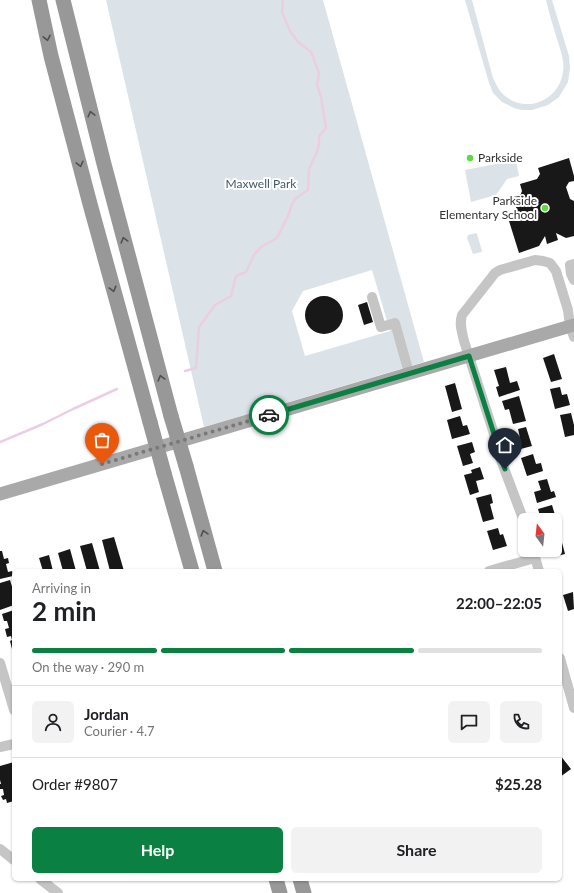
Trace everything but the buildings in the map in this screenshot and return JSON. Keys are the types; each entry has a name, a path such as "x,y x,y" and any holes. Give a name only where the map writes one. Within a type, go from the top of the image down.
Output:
{"highway":[{"path":"39,0 51,56 90,204 191,569"},
{"path":"63,0 104,164 214,569"},
{"path":"277,881 280,893"},
{"path":"301,881 304,893"}],"main road":[{"path":"0,494 469,356 573,329"}],"street":[{"path":"521,513 499,455 494,434 460,326 462,315 495,273 500,270 535,260 543,260 556,270 573,329"},
{"path":"574,264 570,265 571,274 574,280"},
{"path":"372,297 381,327 395,323 410,373"},
{"path":"494,569 526,557"},
{"path":"535,557 538,569"},
{"path":"0,663 12,703"},
{"path":"562,665 574,708"},
{"path":"0,747 12,744"},
{"path":"0,849 12,858"},
{"path":"43,881 58,893"}],"green space":[{"name":"Maxwell Park","path":"106,0 323,0 424,362 204,427","holes":["372,270 390,331 305,356 292,311 303,291"]},
{"path":"465,0 472,0 493,78 501,92 514,101 523,104 532,104 549,97 560,82 563,72 563,59 546,0 552,0 569,56 570,68 568,82 559,97 548,105 532,110 522,110 502,102 493,93"},
{"path":"516,160 519,176 507,179 496,195 471,202 465,170"},
{"path":"476,233 482,251 473,254 467,238 468,235"}],"waterway":[{"path":"185,371 196,368 199,327 215,305 231,296 236,276 246,272 254,255 261,247 277,238 292,204 296,198 308,190 309,169 319,145 319,136 326,128 321,97 317,85 319,73 311,52 298,42 290,31 282,12 282,0"},
{"path":"0,442 43,424 117,389"}],"way so far":[{"path":"102,464 269,415"}],"place":[{"name":"Parkside","path":"470,158"},
{"name":"Parkside Elementary School","path":"545,208"}],"route":[{"path":"269,415 469,356 494,434 499,455 505,469"}]}
